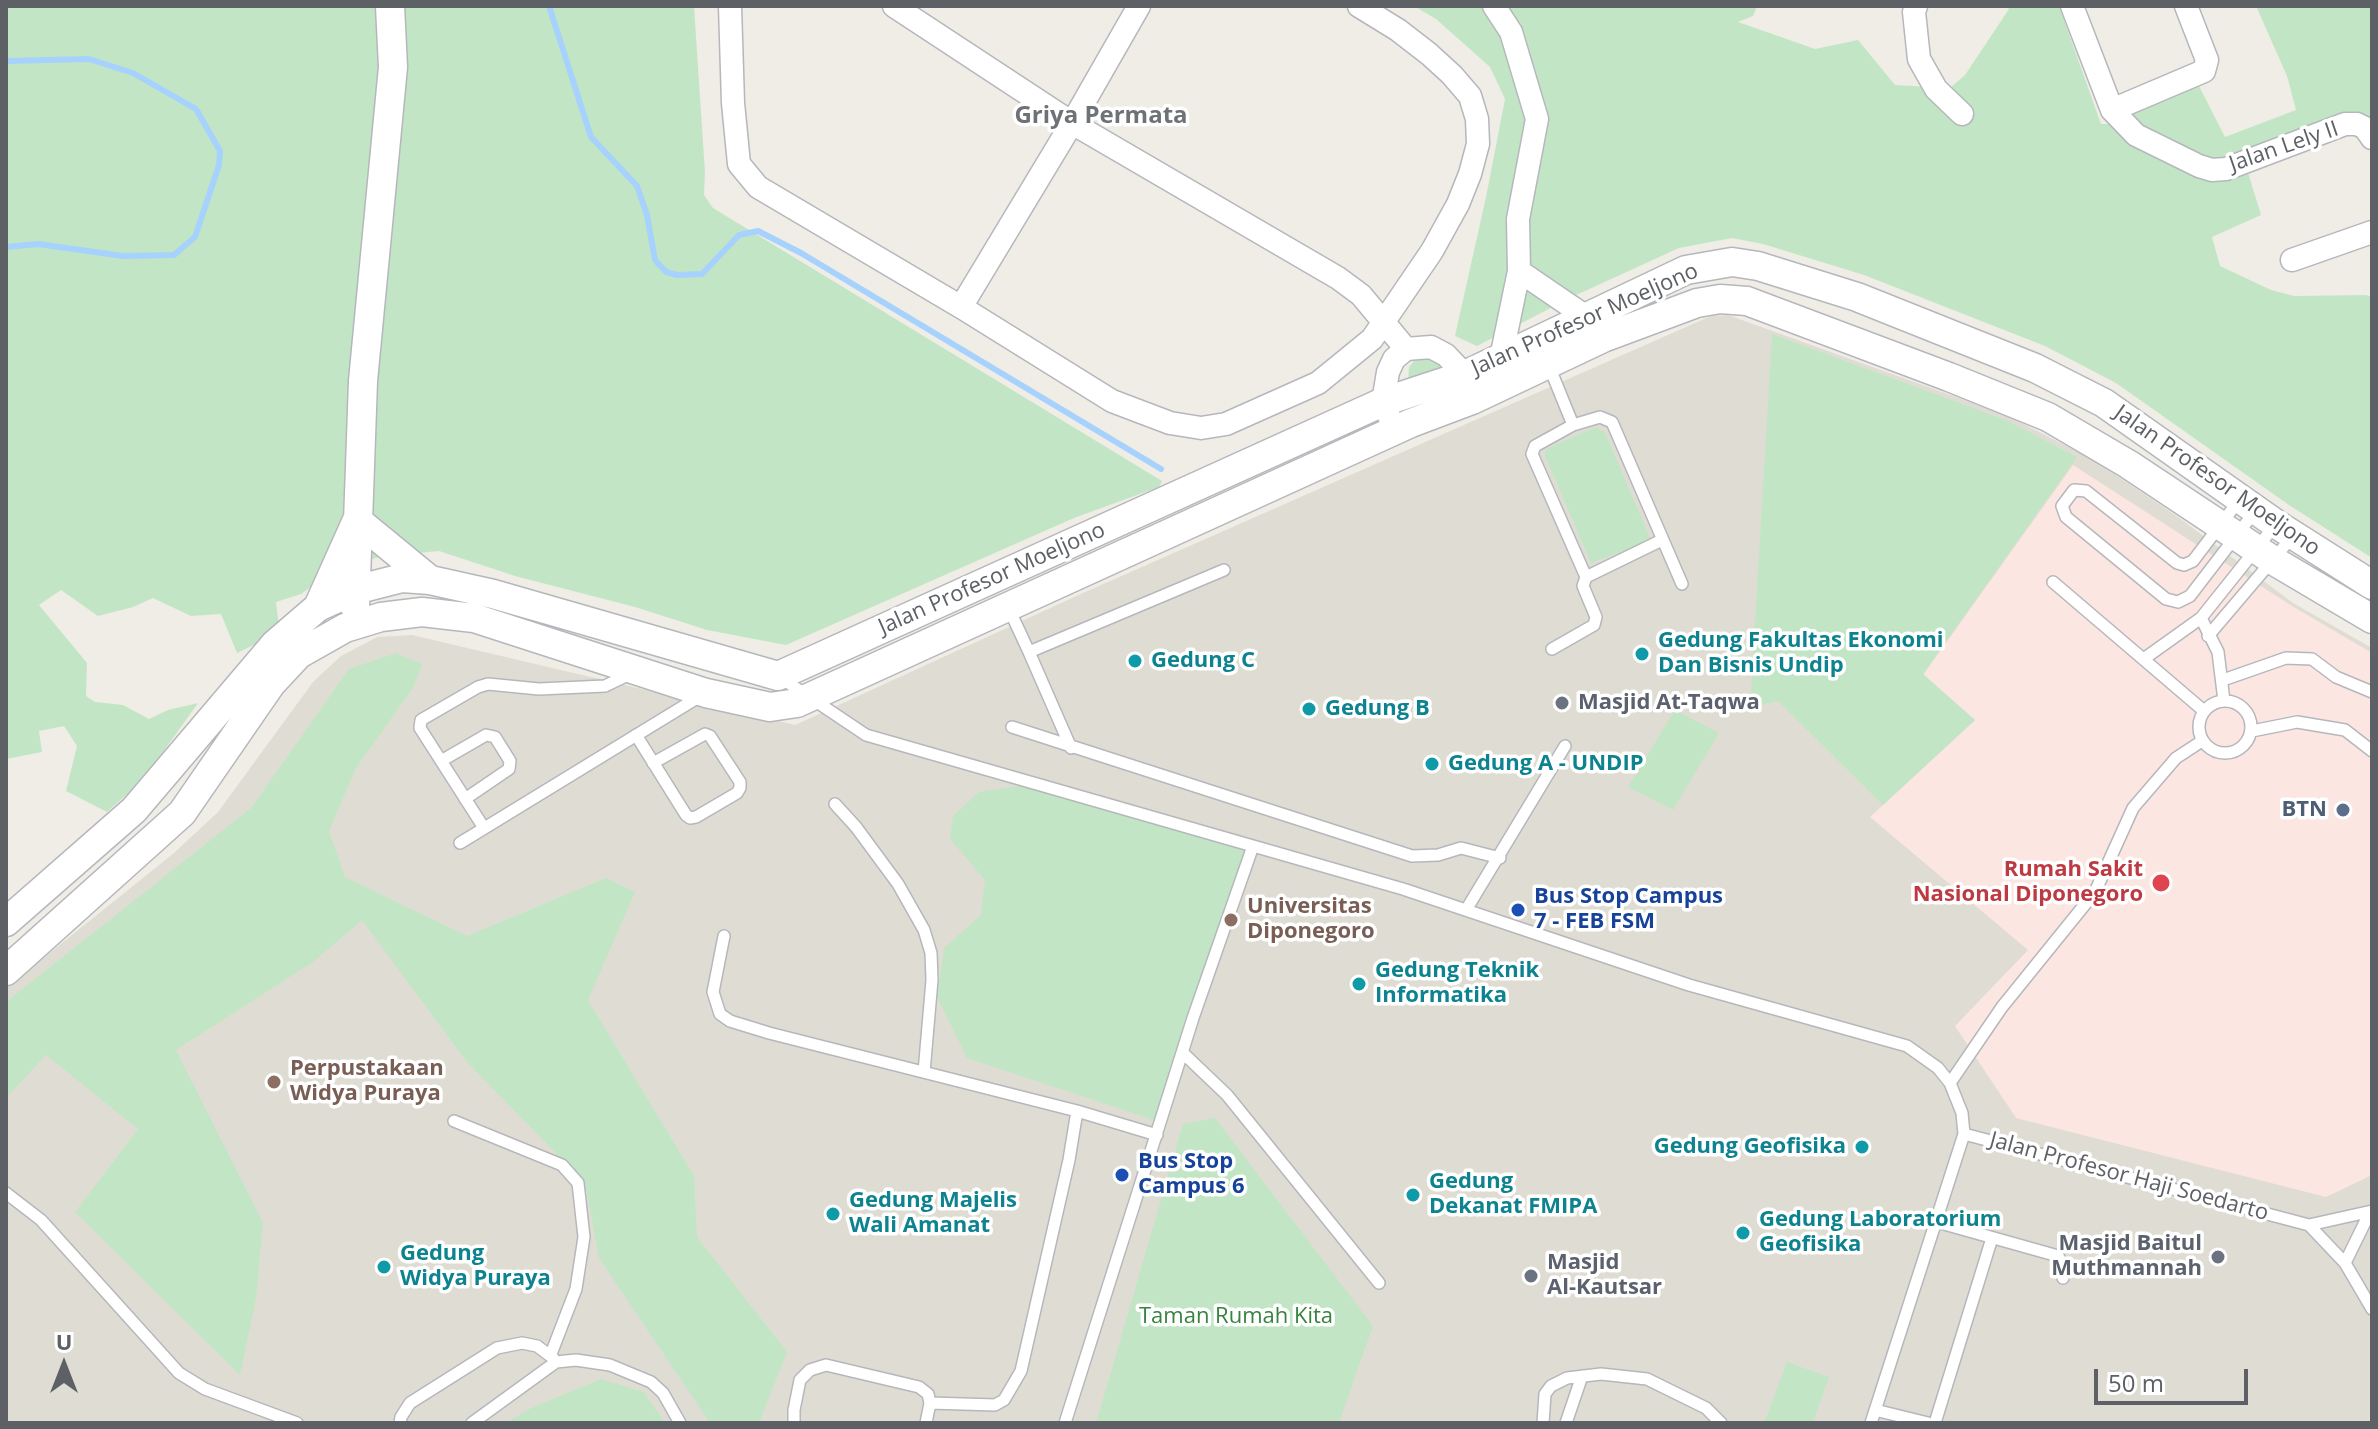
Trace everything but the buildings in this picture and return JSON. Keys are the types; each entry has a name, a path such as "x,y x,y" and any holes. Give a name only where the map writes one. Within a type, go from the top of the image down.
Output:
{"street":[{"path":"355,626 363,381 393,67 390,6"},
{"path":"730,6 733,103 739,164 758,187 1112,401 1170,423 1201,428 1226,424 1318,383 1372,339 1432,251 1458,204 1478,144 1477,119 1470,96 1452,75 1398,30 1359,6"},
{"path":"894,6 1072,123 1338,278 1361,295 1406,349"},
{"path":"961,307 1139,6"},
{"path":"1494,6 1511,32 1537,119 1518,219 1519,271 1501,358"},
{"path":"1916,6 1919,59 1936,89 1962,114"},
{"path":"2072,6 2112,110 2204,71 2207,60 2186,6"},
{"name":"Jalan Lely II","path":"2112,110 2136,135 2212,170 2226,169 2345,124 2365,128 2372,138"},
{"path":"2292,260 2372,232"},
{"name":"Jalan Profesor Moeljono","path":"778,676 1383,402 1468,387 1501,358 1686,270 1732,262 1758,266 1857,297 2035,368 2104,403 2266,517 2372,585"},
{"path":"1519,271 1585,316 1603,338"},
{"path":"6,971 182,813 271,684 299,654 345,628 381,617 422,612 474,618 706,693 770,707 797,703 1395,430 1468,387 1549,365 1603,338 1697,303 1720,299 1747,301 2048,417 2372,619"},
{"path":"1395,430 1383,402 1388,372 1394,359 1406,349 1431,347 1446,355 1468,387"},
{"path":"357,520 430,580"},
{"path":"318,607 357,520"},
{"path":"6,922 134,810 275,644 318,607 355,590 402,578 430,580 493,594 778,676"}],"lane":[{"path":"1549,365 1573,425"},
{"path":"1552,649 1594,625 1596,617 1583,586 1586,577 1532,454 1535,446 1573,425 1600,417 1612,422 1682,584"},
{"path":"2266,517 2247,542 2184,565 2177,563 2086,491 2074,490 2062,506 2066,517 2166,599 2178,602 2190,596 2247,542 2266,517"},
{"path":"2145,658 2201,618 2247,542 2266,517"},
{"path":"2208,636 2247,542 2266,517"},
{"path":"1586,577 1662,540"},
{"path":"1029,652 1224,570"},
{"path":"2053,582 2204,711"},
{"path":"1008,606 1071,748"},
{"path":"2201,618 2218,652 2224,701"},
{"path":"2223,680 2286,658 2312,659 2336,677 2372,692"},
{"path":"484,828 420,728 421,720 478,687 499,683 539,689 605,686 638,670"},
{"path":"778,676 866,735 1403,889 1689,985 1907,1046 1938,1068 1950,1083 1962,1113 1964,1134"},
{"path":"460,843 706,693"},
{"path":"2224,701 2233,702 2248,713 2252,731 2243,747 2235,752 2217,753 2202,741 2199,723 2204,711 2215,702 2224,701"},
{"path":"2252,731 2297,722 2345,730 2372,751"},
{"path":"1012,727 1412,856 1438,855 1461,848 1500,858"},
{"path":"636,735 653,763 690,818 737,793 740,788 740,782 710,736 705,734 653,763"},
{"path":"441,761 486,735 495,737 510,761 509,769 465,799"},
{"path":"1950,1083 2002,1007 2095,892 2133,808 2176,758 2202,741"},
{"path":"1466,910 1565,746"},
{"path":"835,804 898,884 924,930 931,953 932,980 924,1072"},
{"path":"1065,1423 1253,846"},
{"path":"724,936 713,992 720,1014 730,1021 1077,1111 1157,1135"},
{"path":"1184,1054 1227,1095 1379,1283"},
{"path":"930,1403 995,1405 1004,1400 1021,1371 1069,1160 1077,1111"},
{"path":"454,1121 562,1165 578,1183 584,1237 576,1289 553,1358 472,1423"},
{"name":"Jalan Profesor Haji Soedarto","path":"1871,1423 1964,1134 2309,1225"},
{"path":"6,1193 41,1220 179,1373 205,1389 297,1423"},
{"path":"2309,1225 2371,1211"},
{"path":"2345,1263 2371,1211"},
{"path":"1937,1222 2058,1256 2063,1266 2063,1278"},
{"path":"2309,1225 2345,1263 2372,1309"},
{"path":"1935,1423 1992,1238"},
{"path":"400,1423 410,1403 497,1348 522,1343 537,1346 553,1358 594,1361 645,1378 663,1393 680,1423"},
{"path":"794,1423 800,1380 810,1370 826,1365 919,1387 928,1394 930,1403 926,1423"},
{"path":"1543,1423 1545,1394 1551,1386 1567,1378 1618,1374 1647,1379 1706,1408 1721,1423"},
{"path":"1566,1423 1582,1376"},
{"path":"1875,1410 1928,1423"}],"shaded area":[{"name":"Universitas Diponegoro","path":"1728,315 2006,415 2092,459 2178,517 2293,603 2372,648 2372,1423 6,1423 6,988 174,853 218,812 313,682 341,656 377,637 412,635 795,725 1083,593 1711,316"},
{"name":"Rumah Sakit Nasional Diponegoro","path":"2073,465 2292,606 2372,653 2372,1175 2326,1197 2016,1118 1955,1026 2028,950 1870,817 1975,720 1923,675"}],"green space":[{"path":"6,6 694,6 704,195 713,208 1162,481 1159,487 1074,518 786,645 707,630 635,607 515,576 439,551 383,556 335,570 301,594 276,602 279,627 266,639 237,653 221,614 191,616 153,598 98,616 61,590 39,605 87,663 86,696 95,702 123,705 149,719 168,710 198,703 143,780 107,812 66,791 77,746 64,726 39,731 42,752 6,759"},
{"path":"1414,6 1757,6 1753,16 1738,22 1815,49 1858,40 1895,85 1950,88 1965,75 2009,9 2005,6 2059,6 2101,124 2112,124 2133,107 2199,86 2225,137 2296,110 2287,76 2256,6 2372,6 2372,120 2363,113 2242,153 2261,215 2212,237 2220,266 2271,290 2294,296 2372,297 2372,558 2289,505 2116,383 2045,346 1864,275 1763,244 1732,238 1679,248 1574,296 1477,346 1455,336 1505,99 1490,67 1436,19"},
{"path":"1772,334 2006,420 2077,457 1923,674 1975,720 1883,805 1778,701 1750,708"},
{"path":"1427,357 1444,365 1408,383 1409,367 1414,361"},
{"path":"1596,427 1605,432 1650,538 1645,543 1591,563 1545,451"},
{"path":"396,653 422,664 413,688 356,768 329,831 345,877 467,936 606,878 635,892 588,1000 694,1176 697,1237 787,1352 759,1423 710,1423 599,1258 585,1183 466,1061 362,920 313,962 176,1050 263,1223 256,1299 240,1375 75,1212 138,1129 46,1055 6,1098 6,1002 251,808 349,669"},
{"path":"1675,710 1719,733 1673,810 1628,787"},
{"path":"1026,785 1245,850 1154,1120 967,1058 937,997 944,948 981,915 985,880 950,839 953,816 979,792"},
{"name":"Taman Rumah Kita","path":"1215,1118 1373,1326 1339,1423 1096,1423 1183,1124"},
{"path":"1787,1362 1829,1377 1813,1423 1764,1423"},
{"path":"601,1379 644,1392 665,1423 506,1423 529,1409"}],"waterway":[{"path":"549,6 591,137 637,186 647,215 655,260 666,272 702,274 739,235 758,231 801,253 1161,469"},
{"path":"6,61 89,59 133,73 196,109 220,151 219,165 195,237 174,255 123,256 38,244 6,247"}],"place":[{"name":"Gedung Fakultas Ekonomi Dan Bisnis Undip","path":"1642,654"},
{"name":"Gedung C","path":"1135,661"},
{"name":"Masjid At-Taqwa","path":"1562,703"},
{"name":"Gedung B","path":"1309,709"},
{"name":"Gedung A - UNDIP","path":"1432,764"},
{"name":"BTN","path":"2343,810"},
{"name":"Rumah Sakit Nasional Diponegoro","path":"2161,883"},
{"name":"Bus Stop Campus 7 - FEB FSM","path":"1518,910"},
{"name":"Universitas Diponegoro","path":"1231,920"},
{"name":"Gedung Teknik Informatika","path":"1359,984"},
{"name":"Perpustakaan Widya Puraya","path":"274,1082"},
{"name":"Gedung Geofisika","path":"1862,1147"},
{"name":"Bus Stop Campus 6","path":"1122,1175"},
{"name":"Gedung Dekanat FMIPA","path":"1413,1195"},
{"name":"Gedung Majelis Wali Amanat","path":"833,1214"},
{"name":"Gedung Laboratorium Geofisika","path":"1743,1233"},
{"name":"Masjid Baitul Muthmannah","path":"2218,1257"},
{"name":"Gedung Widya Puraya","path":"384,1267"},
{"name":"Masjid Al-Kautsar","path":"1531,1276"}],"district":[{"name":"Griya Permata","path":"1101,116"}]}
